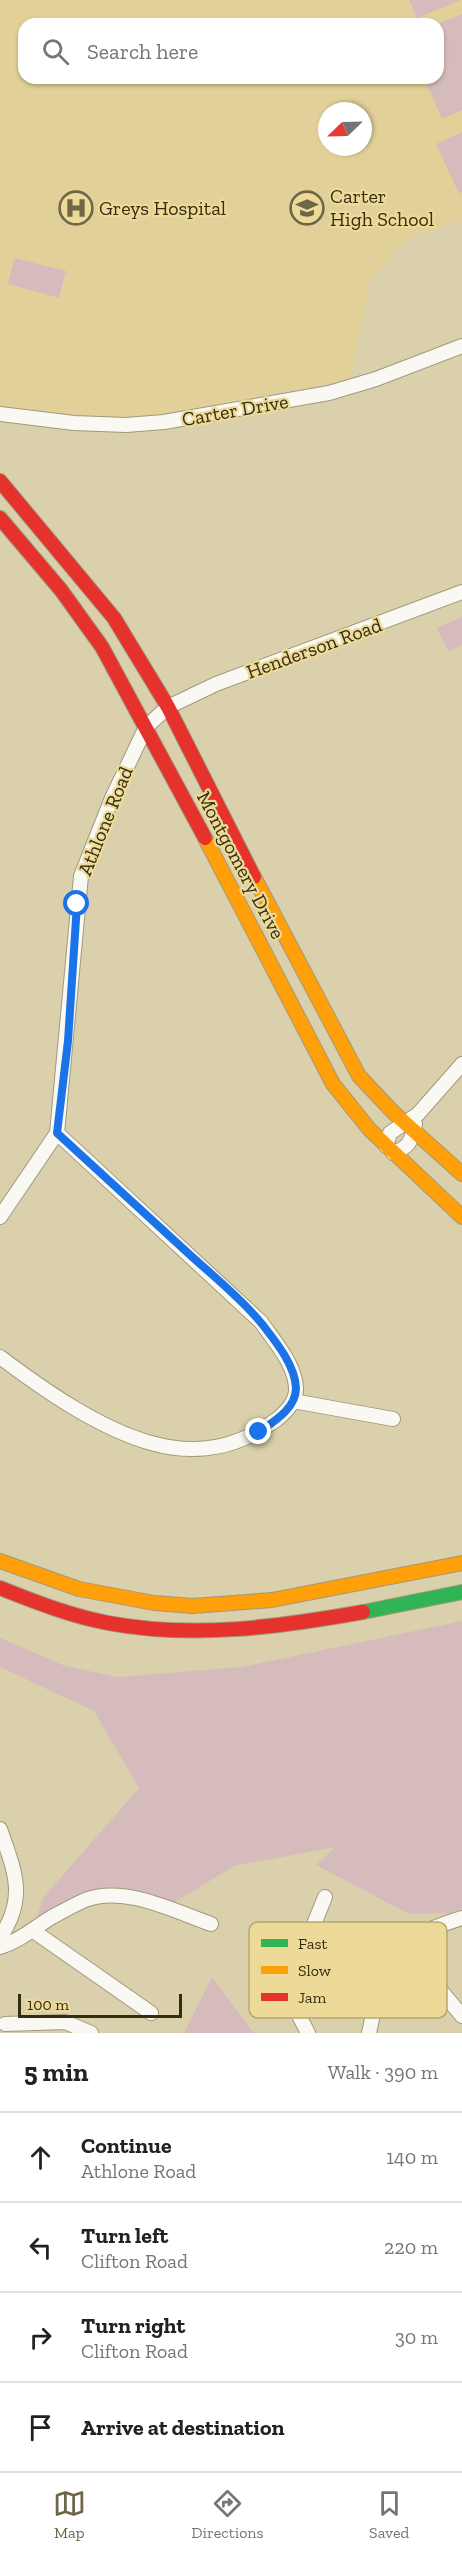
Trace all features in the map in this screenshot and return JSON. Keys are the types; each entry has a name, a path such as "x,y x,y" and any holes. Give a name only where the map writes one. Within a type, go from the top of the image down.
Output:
{"main road":[{"name":"Montgomery Drive","path":"0,481 114,618 168,707 348,1059 373,1093 462,1174"},
{"name":"Montgomery Drive","path":"0,518 48,573 97,638 333,1084 353,1112 462,1217"},
{"path":"48,573 64,557"},
{"path":"63,593 81,576"},
{"path":"244,912 254,904 267,901"},
{"path":"252,928 267,923 274,916"},
{"path":"0,1561 78,1589 154,1604 193,1606 272,1600 462,1563"},
{"path":"0,1588 61,1612 110,1623 163,1629 255,1629 304,1623 462,1592"}],"street":[{"name":"Carter Drive","path":"0,414 74,423 126,425 164,422 329,393 376,379 462,346"},
{"name":"Henderson Road","path":"168,707 216,684 462,592"},
{"name":"Athlone Road","path":"0,1217 57,1133 81,876 112,798 146,727 168,707"},
{"path":"410,1126 412,1139 408,1146 389,1149 390,1133 410,1126 462,1064"},
{"path":"0,1357 109,1428 151,1443 182,1449 210,1449 236,1443 259,1432 282,1415 293,1401 296,1390 293,1373 261,1322 57,1133"},
{"path":"293,1401 393,1419"},
{"path":"0,1829 18,1894 9,1924 0,1938"},
{"path":"0,1947 86,1900 116,1895 211,1924"},
{"path":"315,1922 325,1896"},
{"path":"447,1924 462,1918"},
{"path":"32,1930 151,2013"},
{"path":"447,1998 462,2016"},
{"path":"296,2018 308,2033"},
{"path":"369,2033 372,2018"},
{"path":"5,2026 65,2022 91,2033"}],"shaded area":[{"path":"0,0 462,0 462,220 407,238 370,280 350,379 137,420 72,419 0,410"},
{"path":"409,0 461,0 417,18"},
{"path":"462,14 462,110 442,119 427,84 444,84 444,22"},
{"path":"462,132 462,192 459,194 436,144"},
{"path":"14,258 66,271 59,298 8,284"},
{"path":"462,617 462,645 448,651 437,628"},
{"path":"462,1621 462,1909 449,1913 409,1914 316,1865 335,1847 234,1866 170,1905 123,1897 95,1901 33,1929 43,1898 139,1788 94,1711 0,1667 0,1638 65,1666 118,1677 242,1667"},
{"path":"212,1977 254,2033 184,2033"}],"traffic: fast":[{"path":"363,1612 462,1592"}],"traffic: slow":[{"path":"205,838 333,1084 370,1130 462,1217"},
{"path":"254,877 359,1076 394,1113 462,1174"},
{"path":"0,1561 79,1589 154,1603 193,1606 272,1600 462,1563"}],"traffic: jam":[{"path":"0,481 114,618 168,707 254,877"},
{"path":"0,518 61,590 102,647 205,838"},
{"path":"0,1588 80,1617 140,1628 204,1631 236,1629 363,1612"}],"place":[{"name":"Greys Hospital","path":"76,208"},
{"name":"Carter High School","path":"307,208"}],"route":[{"path":"77,904 68,1041 57,1133 261,1322 280,1350 293,1373 296,1390 293,1401 282,1415 259,1432"}]}
